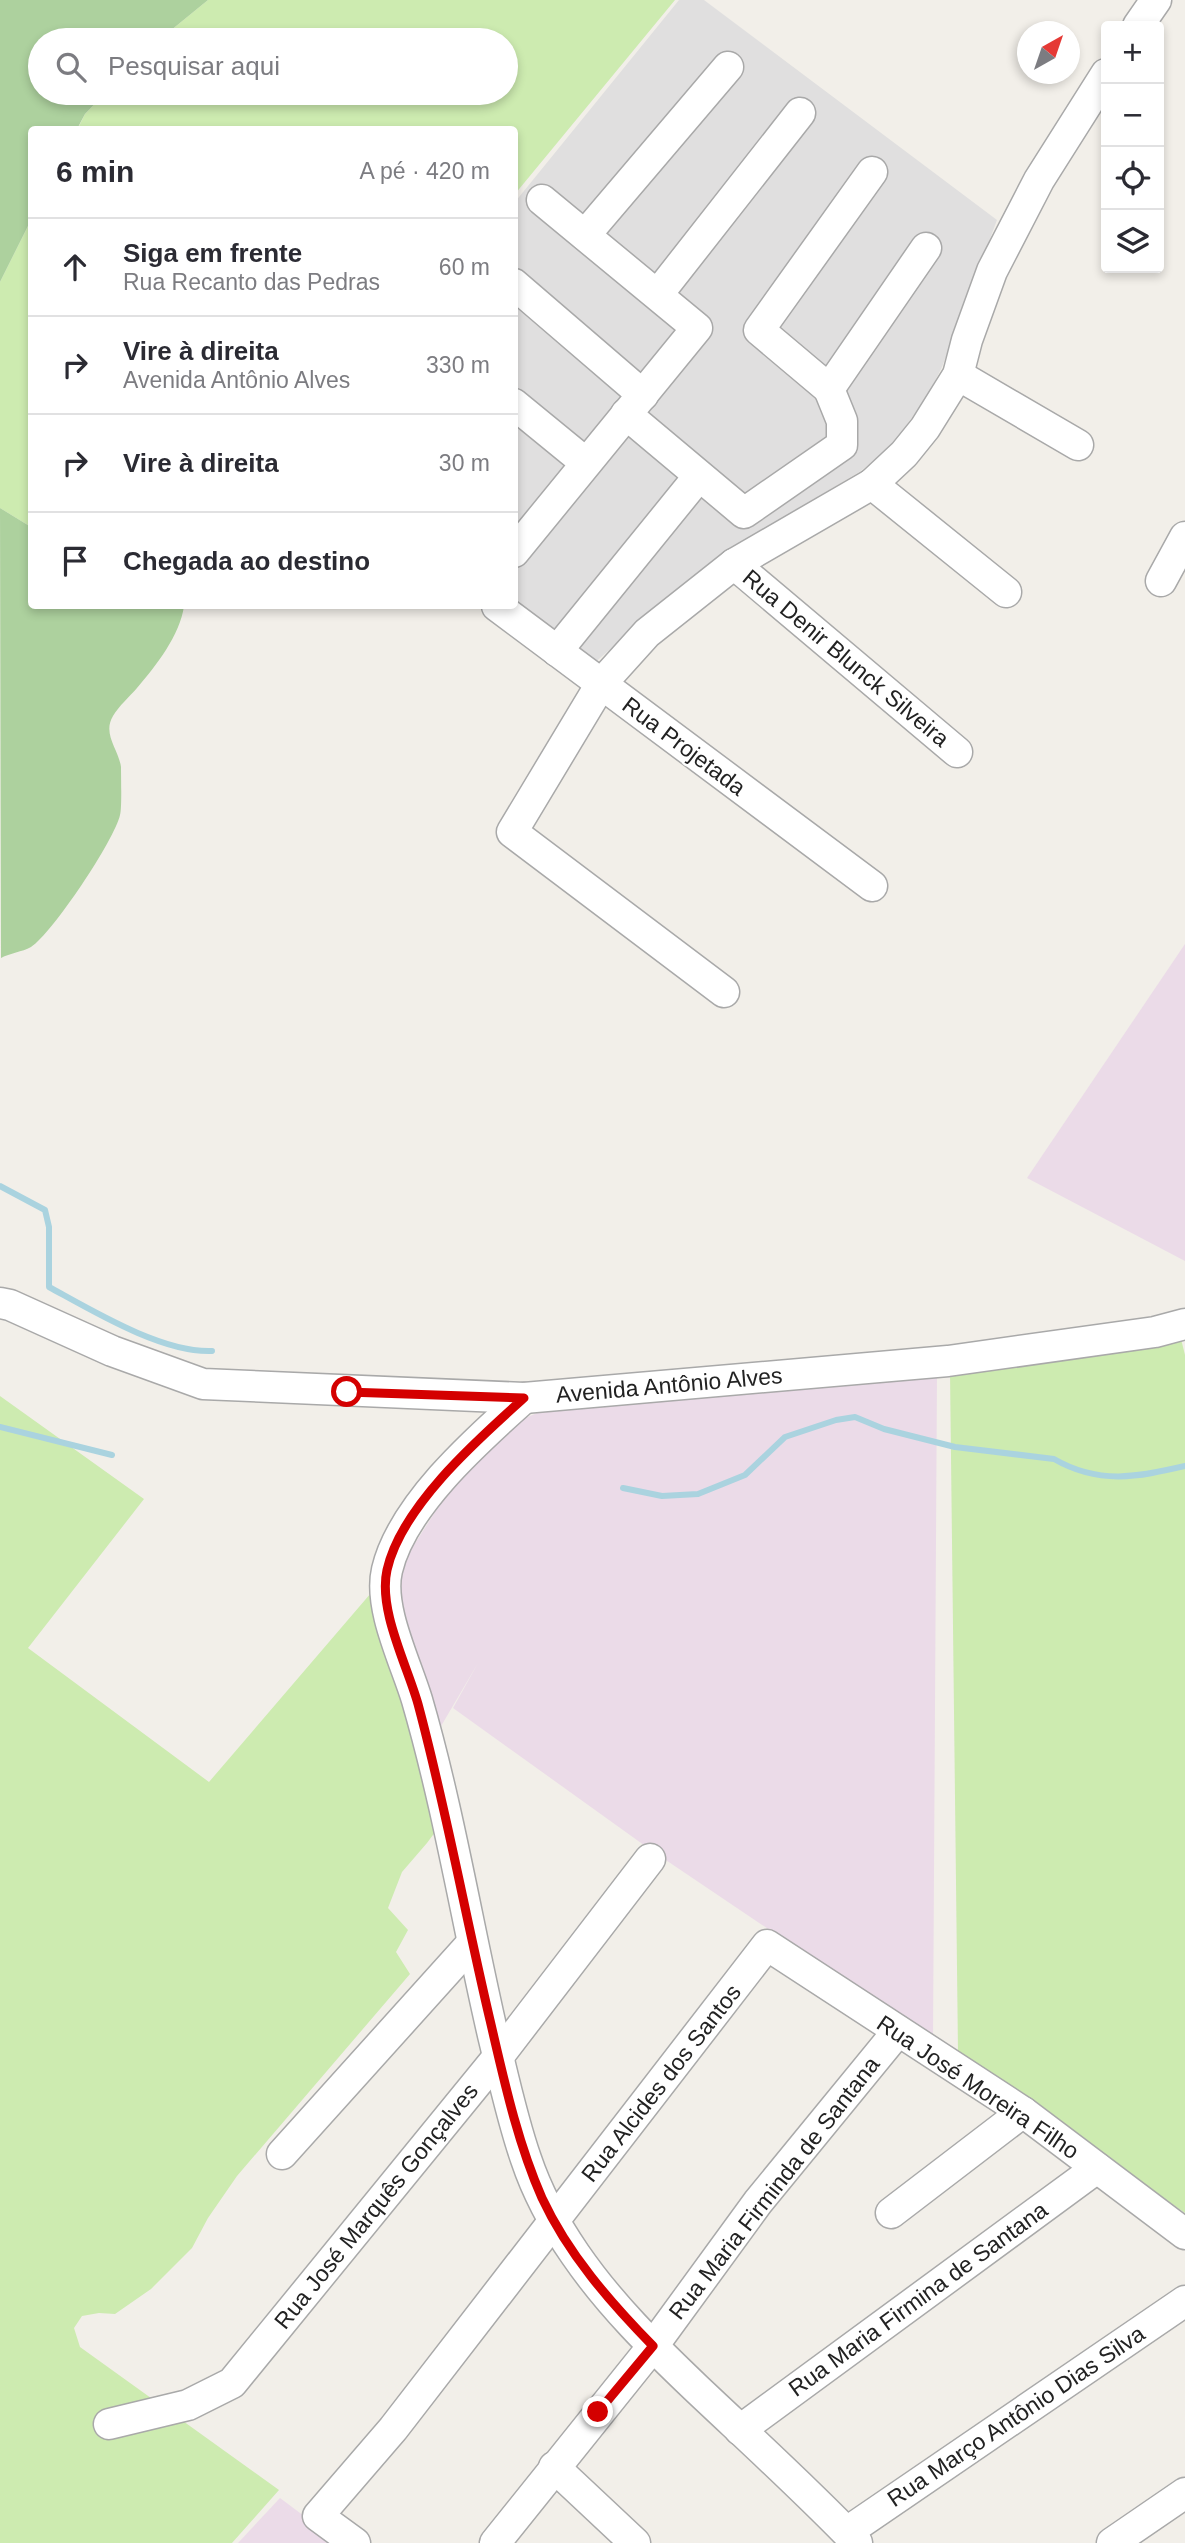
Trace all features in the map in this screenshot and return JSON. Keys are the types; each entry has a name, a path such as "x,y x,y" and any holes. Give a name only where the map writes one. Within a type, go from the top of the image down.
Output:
{"street":[{"path":"1141,21 1156,0"},
{"path":"585,235 728,67"},
{"path":"723,992 512,832 601,684 647,633 734,564 872,484 904,454 925,428 958,375 967,340 992,271 1039,180 1101,82"},
{"path":"658,295 800,114"},
{"path":"518,288 634,405 699,476 744,513 842,445 842,421 829,389 760,330 872,172"},
{"path":"519,536 586,463 697,328 542,200"},
{"path":"829,389 926,248"},
{"path":"958,375 1078,445"},
{"path":"518,407 586,463"},
{"path":"557,651 699,476"},
{"path":"872,484 1006,593"},
{"path":"1161,581 1185,537"},
{"name":"Rua Denir Blunck Silveira","path":"734,564 957,752"},
{"name":"Rua Projetada","path":"501,609 872,886"},
{"path":"0,1303 10,1304 112,1351 203,1384 524,1398"},
{"name":"Avenida Antônio Alves","path":"852,2537 653,2346 598,2286 573,2252 544,2202 526,2160 498,2057 451,1833 386,1597 386,1572 394,1548 412,1516 460,1457 524,1398 948,1361 1155,1332 1185,1324"},
{"name":"Rua José Marquês Gonçalves","path":"109,2424 188,2405 232,2383 498,2057 650,1859"},
{"path":"282,2154 472,1943"},
{"name":"Rua José Moreira Filho","path":"767,1945 1023,2112 1185,2234"},
{"name":"Rua Alcides dos Santos","path":"555,2221 767,1945"},
{"name":"Rua Maria Firminda de Santana","path":"495,2543 653,2346 750,2212 898,2031"},
{"path":"891,2213 1023,2112"},
{"name":"Rua Maria Firmina de Santana","path":"740,2430 1097,2168"},
{"path":"355,2543 318,2516 393,2429 555,2221"},
{"name":"Rua Março Antônio Dias Silva","path":"852,2537 1185,2301"},
{"path":"554,2467 635,2543"},
{"path":"1112,2543 1185,2493"}],"shaded area":[{"path":"679,0 704,0 997,220 942,367 928,395 893,444 861,471 729,550 688,581 591,666 518,605 518,198"},
{"path":"1185,944 1185,1261 1027,1178"},
{"path":"937,1375 933,2040 648,1848 453,1708 478,1663 437,1733 397,1614 398,1570 467,1462 518,1421 542,1411"},
{"path":"280,2498 340,2543 238,2543"}],"green space":[{"path":"0,0 208,0 174,28 28,28 28,105 94,105 79,126 28,126 28,226 0,282"},
{"path":"208,0 675,0 518,190 518,126 79,126 94,105 518,105 518,28 174,28"},
{"path":"28,226 28,525 0,508 0,282"},
{"path":"0,508 28,525 28,609 183,609 178,628 166,650 118,709 110,723 110,736 121,767 120,815 116,827 67,906 41,939 31,947 1,958"},
{"path":"1181,1339 1185,1355 1185,2213 958,2053 950,1371"},
{"path":"0,1396 144,1499 28,1648 209,1782 371,1593 447,1816 402,1872 388,1908 408,1930 396,1952 410,1974 237,2176 208,2218 192,2248 151,2289 115,2314 82,2316 74,2328 80,2347 279,2490 232,2543 0,2543"}],"waterway":[{"path":"0,1186 45,1210 49,1227 49,1287 150,1338 192,1350 212,1351"},
{"path":"623,1488 662,1496 698,1494 745,1475 785,1437 836,1420 855,1417 884,1429 955,1447 1054,1459 1087,1473 1103,1476 1135,1475 1185,1466"},
{"path":"0,1427 112,1455"}],"route":[{"path":"347,1392 524,1398 460,1457 412,1516 394,1548 386,1572 386,1597 451,1833 498,2057 526,2160 544,2202 573,2252 598,2286 653,2346 598,2412"}]}
